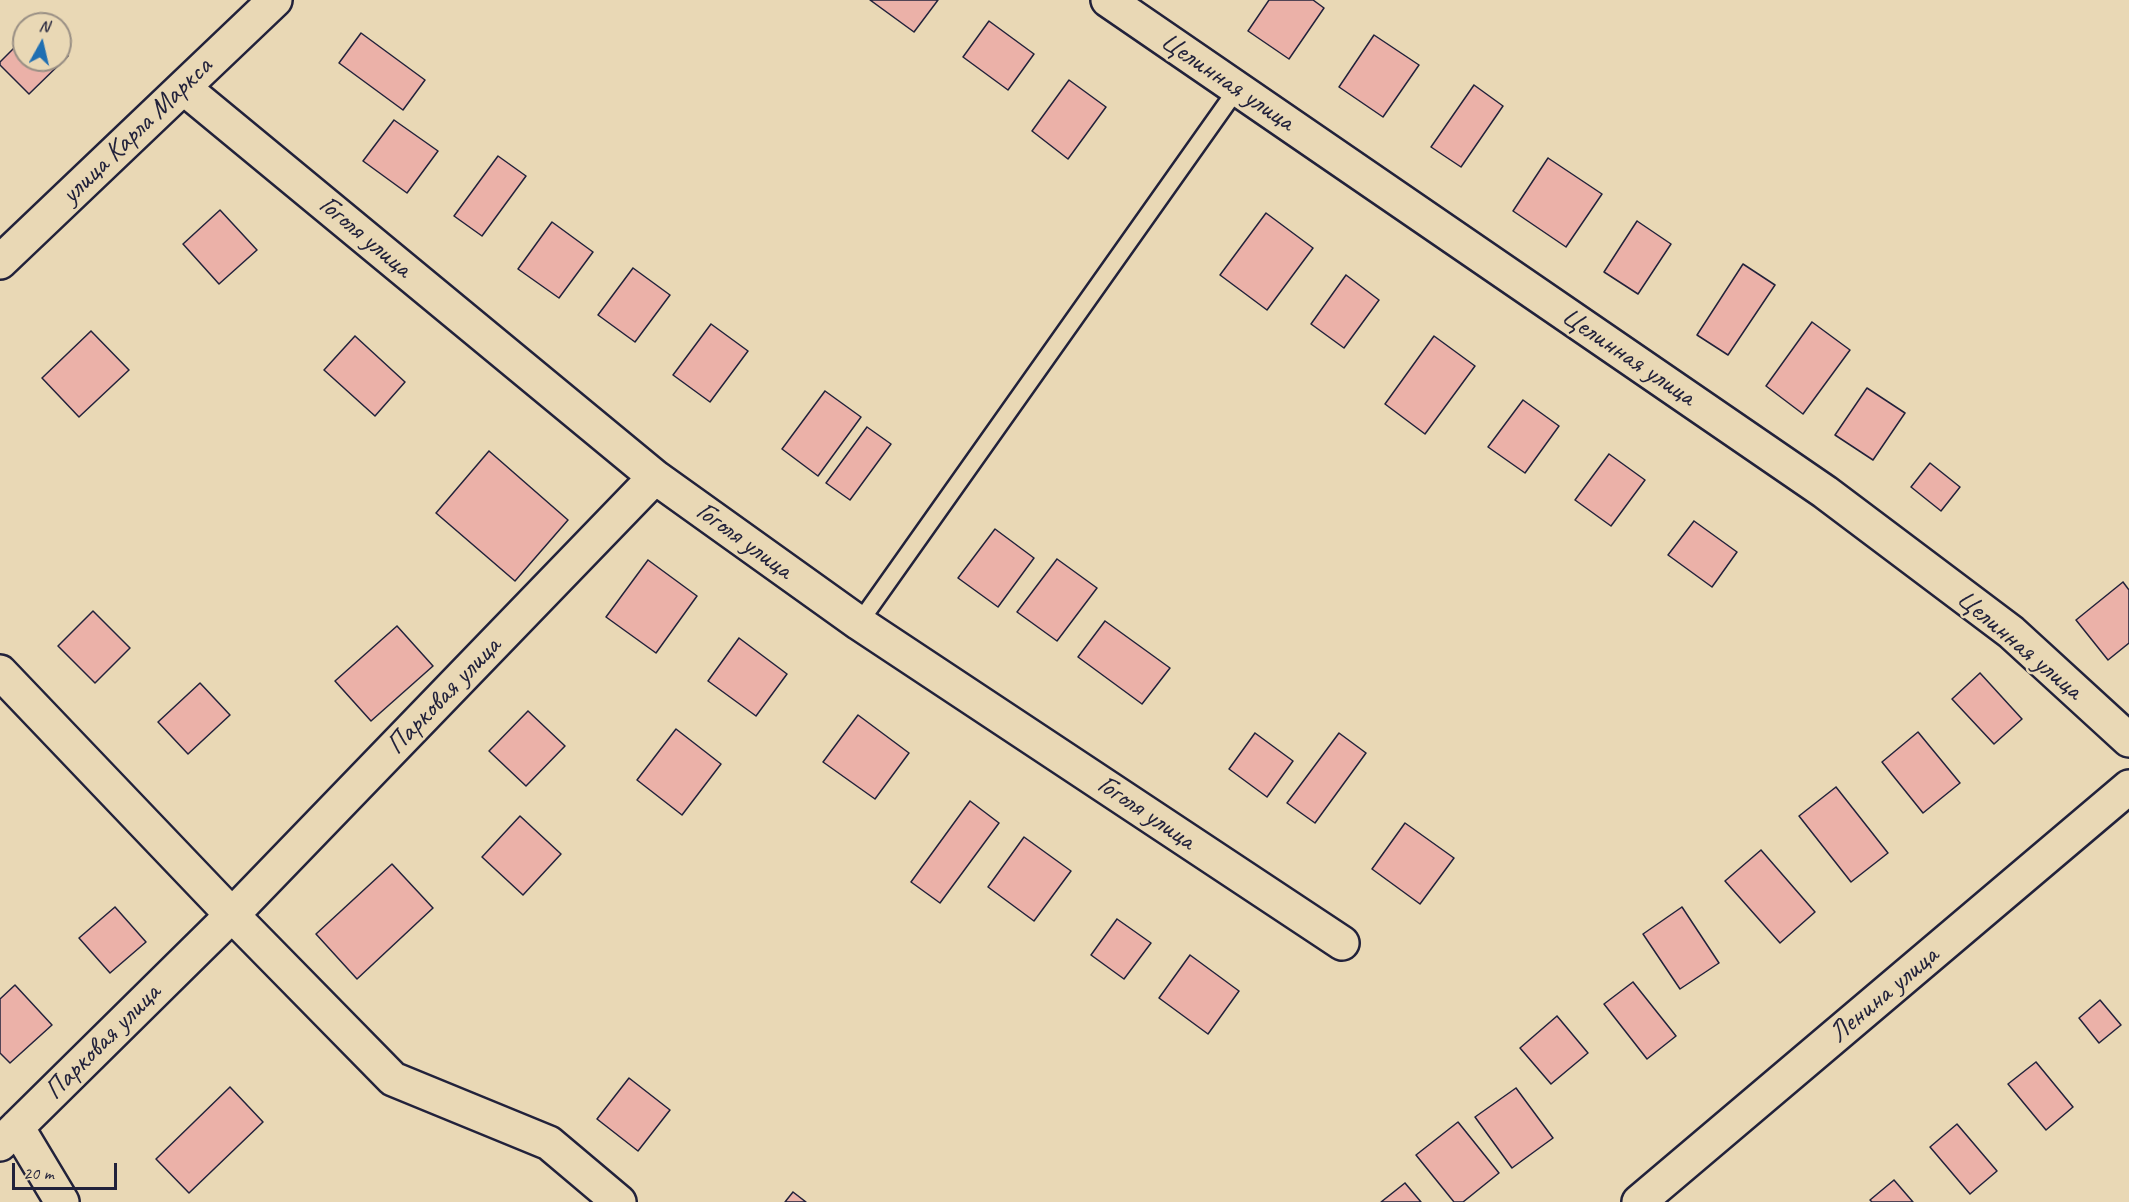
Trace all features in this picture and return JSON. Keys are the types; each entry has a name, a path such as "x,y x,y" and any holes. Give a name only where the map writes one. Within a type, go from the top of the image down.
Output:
{"street":[{"name":"улица Карла Маркса","path":"0,262 275,0"},
{"name":"Целинная улица","path":"1108,0 1825,492 2011,632 2129,740"},
{"name":"Гоголя улица","path":"184,88 655,477 859,623 1342,943"},
{"name":"Парковая улица","path":"8,1136 232,915 655,477"},
{"path":"0,672 232,915 393,1079 549,1143 619,1202"},
{"name":"Ленина улица","path":"1639,1202 2129,788"},
{"path":"8,1136 62,1202"}],"lane":[{"path":"859,623 1237,88"}],"building":[{"path":"870,0 938,0 914,32"},
{"path":"1269,0 1313,0 1324,8 1289,59 1248,31"},
{"path":"989,21 1034,54 1008,90 963,57"},
{"path":"361,33 425,80 403,110 339,63"},
{"path":"1374,35 1419,65 1383,117 1339,87"},
{"path":"12,50 12,72 52,72 29,94 0,65 0,62"},
{"path":"1069,80 1106,107 1068,159 1032,131"},
{"path":"1474,85 1503,106 1461,167 1431,147"},
{"path":"394,120 438,151 407,193 363,161"},
{"path":"498,156 526,176 482,236 454,216"},
{"path":"1548,158 1602,194 1566,247 1513,211"},
{"path":"220,210 257,250 219,284 183,244"},
{"path":"1266,213 1313,248 1267,310 1220,275"},
{"path":"1637,221 1671,244 1638,294 1604,272"},
{"path":"552,222 593,252 559,298 518,269"},
{"path":"1743,264 1775,285 1728,355 1697,335"},
{"path":"633,268 670,295 635,342 598,315"},
{"path":"1346,275 1379,300 1344,348 1311,324"},
{"path":"1812,322 1850,350 1803,414 1766,386"},
{"path":"711,324 748,351 710,402 673,375"},
{"path":"91,331 129,370 79,417 42,378"},
{"path":"355,336 405,382 375,416 324,370"},
{"path":"1434,336 1475,366 1425,434 1385,404"},
{"path":"1867,388 1905,413 1873,460 1835,435"},
{"path":"825,391 861,417 818,476 782,449"},
{"path":"1523,400 1559,426 1525,473 1488,447"},
{"path":"867,427 891,444 850,500 826,483"},
{"path":"489,451 568,520 515,581 436,513"},
{"path":"1609,454 1645,480 1611,526 1575,500"},
{"path":"1930,463 1960,487 1941,511 1911,487"},
{"path":"1694,521 1737,552 1712,587 1668,555"},
{"path":"995,529 1034,558 998,607 958,578"},
{"path":"1057,559 1097,588 1057,641 1017,612"},
{"path":"648,560 697,596 656,653 606,617"},
{"path":"2123,582 2129,590 2129,643 2108,660 2076,620"},
{"path":"93,611 130,648 95,683 58,646"},
{"path":"1105,621 1170,668 1142,704 1078,657"},
{"path":"397,626 433,666 371,721 335,681"},
{"path":"739,638 787,674 756,716 708,681"},
{"path":"1980,673 2022,719 1994,744 1952,699"},
{"path":"200,683 230,715 188,754 158,722"},
{"path":"528,711 565,746 526,786 489,751"},
{"path":"858,715 909,753 875,799 823,762"},
{"path":"676,729 721,764 682,815 637,780"},
{"path":"1918,732 1960,783 1923,813 1882,762"},
{"path":"1255,733 1293,761 1267,797 1229,769"},
{"path":"1339,733 1366,753 1315,823 1287,803"},
{"path":"1836,787 1888,853 1851,882 1799,816"},
{"path":"970,801 999,823 940,903 911,882"},
{"path":"520,816 561,854 523,895 482,857"},
{"path":"1405,823 1454,858 1420,904 1372,869"},
{"path":"1024,837 1071,871 1034,921 988,887"},
{"path":"1761,850 1815,912 1780,943 1725,881"},
{"path":"392,864 433,908 357,979 316,934"},
{"path":"115,907 146,942 110,973 79,938"},
{"path":"1682,907 1719,963 1680,989 1643,934"},
{"path":"1117,919 1151,943 1124,979 1091,955"},
{"path":"1190,955 1239,991 1208,1034 1159,998"},
{"path":"1633,982 1676,1036 1647,1059 1604,1004"},
{"path":"15,985 52,1025 10,1063 0,1053 0,999"},
{"path":"2100,1000 2121,1025 2099,1043 2079,1018"},
{"path":"1557,1016 1588,1053 1551,1084 1520,1048"},
{"path":"2036,1062 2073,1107 2046,1130 2008,1084"},
{"path":"629,1078 670,1110 638,1151 597,1119"},
{"path":"230,1087 263,1122 189,1193 156,1159"},
{"path":"1516,1088 1553,1138 1512,1168 1475,1117"},
{"path":"1458,1122 1499,1173 1463,1202 1454,1202 1416,1155"},
{"path":"1957,1124 1997,1171 1970,1194 1930,1147"},
{"path":"1894,1180 1913,1202 1872,1202 1870,1200"},
{"path":"1405,1183 1421,1202 1381,1202"},
{"path":"793,1192 806,1202 785,1202"}]}
